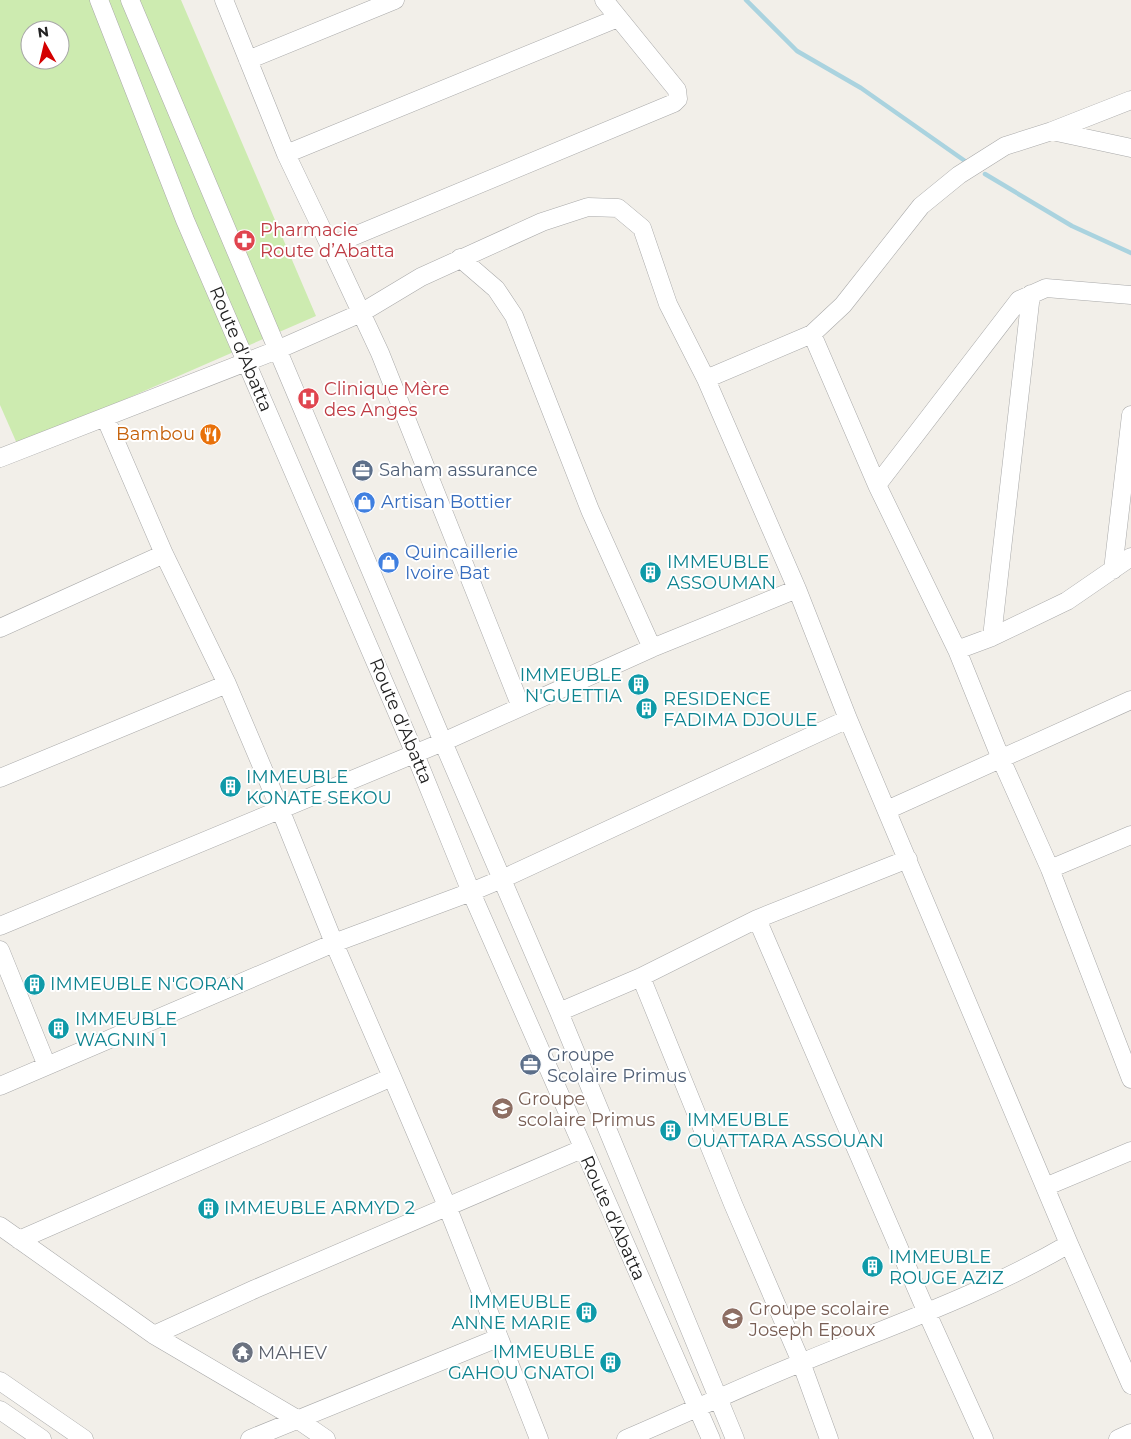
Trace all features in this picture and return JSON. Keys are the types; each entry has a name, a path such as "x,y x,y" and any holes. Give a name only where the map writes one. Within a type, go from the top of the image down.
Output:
{"street":[{"name":"Route d'Abatta","path":"99,0 185,220 415,754 470,892 710,1439"},
{"name":"Route d'Abatta","path":"130,0 559,1012 735,1439"},
{"path":"224,0 286,154 380,353 521,706"},
{"path":"248,60 395,0"},
{"path":"330,246 674,103 678,99 677,90 604,0"},
{"path":"286,154 618,18"},
{"path":"706,379 812,334 843,305 921,206 959,176 1004,146 1052,131 1131,100"},
{"path":"1052,131 1131,148"},
{"path":"0,458 277,350 361,313 421,277 460,258 551,219 588,207 618,208 642,228 668,304 706,379 798,588 848,718 1069,1244 1131,1385"},
{"path":"460,258 496,289 514,316 590,510 652,648"},
{"path":"877,485 1019,300 1046,288 1131,295"},
{"path":"992,637 1030,294"},
{"path":"812,334 877,485 957,650 1001,759 1050,869 1131,1079"},
{"path":"1113,570 1131,415"},
{"path":"105,417 164,554 227,684 334,943 447,1206 539,1439"},
{"path":"0,628 164,554"},
{"path":"957,650 992,637 1067,601 1131,557"},
{"path":"0,926 415,754 652,648 798,588"},
{"path":"0,778 227,684"},
{"path":"887,810 1131,700"},
{"path":"0,1086 334,943 502,879 848,718"},
{"path":"1050,869 1131,835"},
{"path":"559,1012 641,977 757,920 908,858"},
{"path":"757,920 927,1313 984,1439"},
{"path":"0,950 47,1066"},
{"path":"641,977 740,1221 801,1362 829,1439"},
{"path":"19,1240 392,1077"},
{"path":"154,1335 255,1289 582,1148"},
{"path":"1045,1187 1131,1150"},
{"path":"0,1226 154,1335 297,1419 326,1439"},
{"path":"626,1439 801,1362 927,1313 1038,1262 1069,1244"},
{"path":"250,1439 498,1338"},
{"path":"0,1381 84,1439"},
{"path":"0,1410 42,1439"},
{"path":"1118,1439 1131,1433"}],"green space":[{"path":"0,0 181,0 316,316 18,446 0,405"}],"waterway":[{"path":"746,0 797,51 861,88 965,161"},
{"path":"985,174 1072,226 1131,253"}],"place":[{"name":"Pharmacie Route d’Abatta","path":"244,240"},
{"name":"Clinique Mère des Anges","path":"308,399"},
{"name":"Bambou","path":"211,434"},
{"name":"Saham assurance","path":"363,470"},
{"name":"Artisan Bottier","path":"365,502"},
{"name":"Quincaillerie Ivoire Bat","path":"389,562"},
{"name":"IMMEUBLE ASSOUMAN","path":"651,572"},
{"name":"IMMEUBLE N'GUETTIA","path":"638,685"},
{"name":"RESIDENCE FADIMA DJOULE","path":"647,709"},
{"name":"IMMEUBLE KONATE SEKOU","path":"230,787"},
{"name":"IMMEUBLE N'GORAN","path":"34,984"},
{"name":"IMMEUBLE WAGNIN 1","path":"59,1029"},
{"name":"Groupe Scolaire Primus","path":"531,1065"},
{"name":"Groupe scolaire Primus","path":"502,1109"},
{"name":"IMMEUBLE OUATTARA ASSOUAN","path":"671,1130"},
{"name":"IMMEUBLE ARMYD 2","path":"208,1208"},
{"name":"IMMEUBLE ROUGE AZIZ","path":"873,1267"},
{"name":"IMMEUBLE ANNE MARIE","path":"587,1312"},
{"name":"Groupe scolaire Joseph Epoux","path":"733,1319"},
{"name":"MAHEV","path":"242,1353"},
{"name":"IMMEUBLE GAHOU GNATOI","path":"611,1362"}]}
